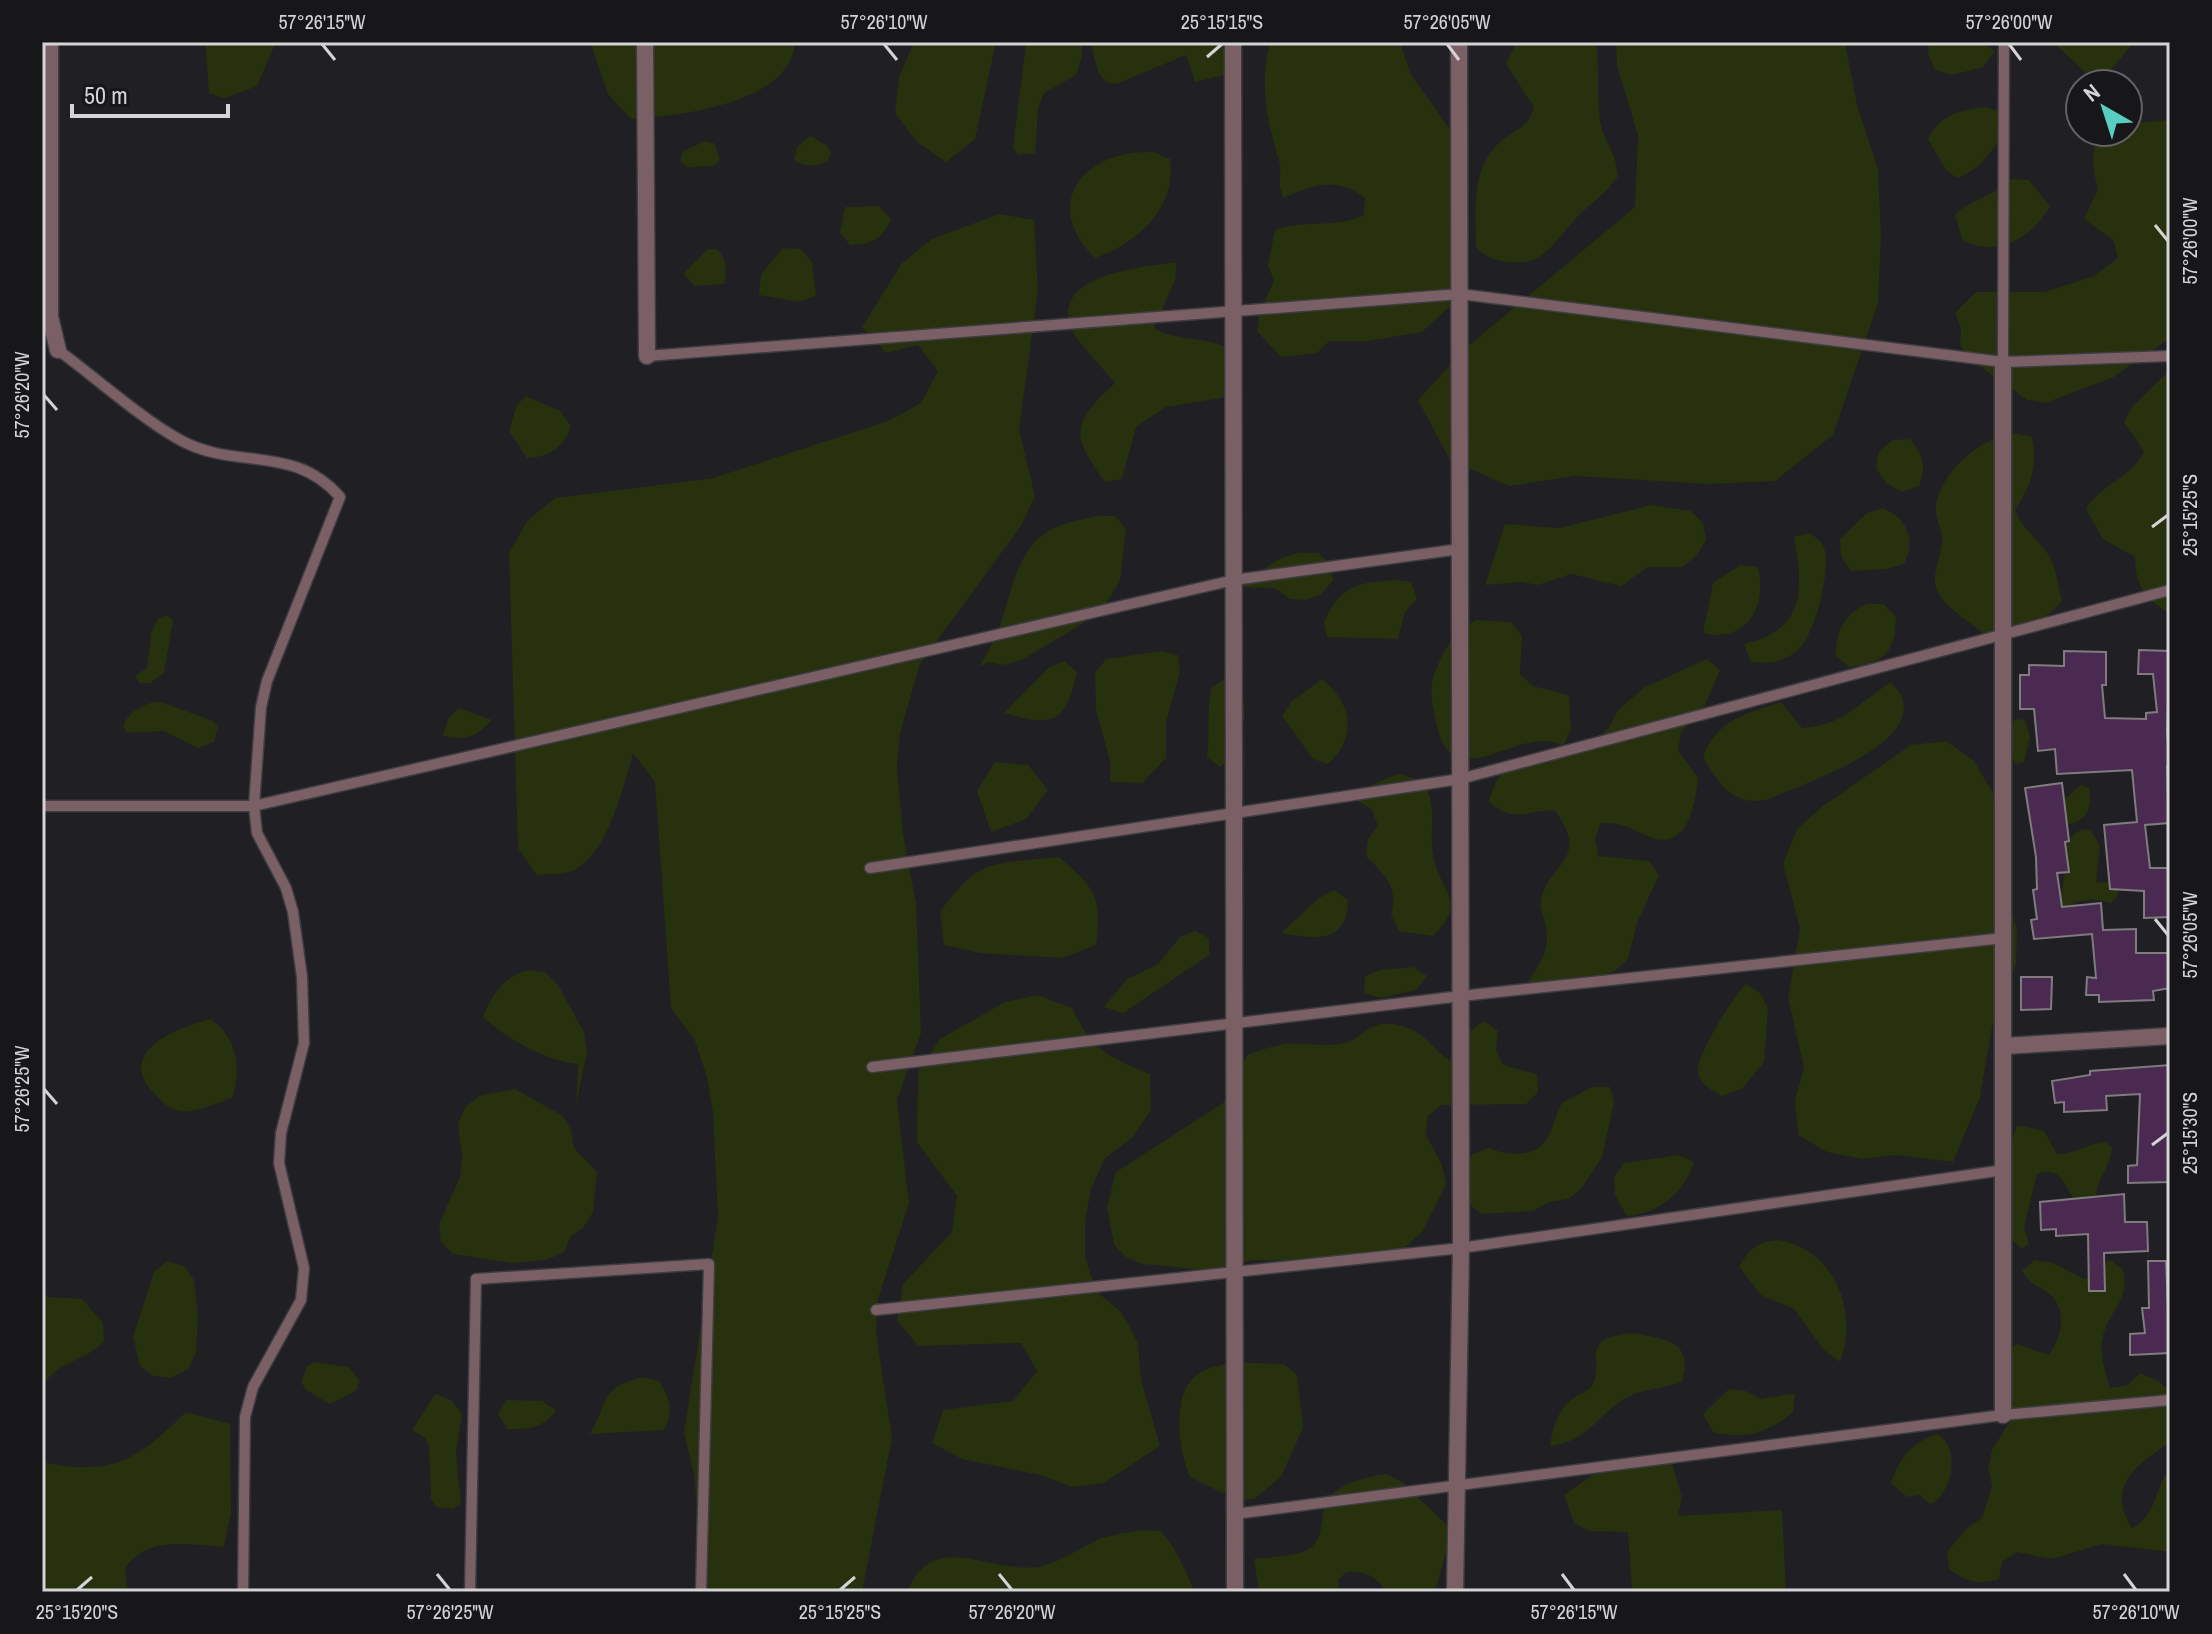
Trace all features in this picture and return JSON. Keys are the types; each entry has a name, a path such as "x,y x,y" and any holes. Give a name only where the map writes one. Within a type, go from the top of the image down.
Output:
{"street":[{"path":"50,42 50,317 58,350"},
{"path":"645,42 647,356"},
{"path":"1233,42 1235,1592"},
{"path":"1455,1592 1461,1248 1459,42"},
{"path":"2003,362 2003,1415"},
{"path":"2004,1046 2170,1036"}],"lane":[{"path":"2003,362 2004,42"},
{"path":"647,356 1460,294 2003,362 2170,356"},
{"path":"58,350 182,441 209,452 282,460 324,479 340,497 267,681 254,806 257,833 286,888 293,912 302,977 304,1043 284,1120 279,1163 304,1268 301,1300 253,1387 245,1417 243,1592"},
{"path":"42,806 254,806 1234,580 1460,549"},
{"path":"870,868 1460,779 2170,590"},
{"path":"872,1067 1461,996 2004,938"},
{"path":"876,1310 1461,1248 2004,1170"},
{"path":"470,1592 476,1279 709,1264 701,1592"},
{"path":"1235,1514 2003,1415 2170,1400"}],"green space":[{"path":"205,42 276,42 257,86 225,98 209,93"},
{"path":"590,42 795,42 789,63 774,80 754,93 703,110 631,119 608,94"},
{"path":"914,42 996,42 975,139 946,162 917,142 895,113 899,77"},
{"path":"1026,42 1082,42 1082,57 1076,75 1044,93 1038,109 1035,153 1018,155 1013,148"},
{"path":"1091,42 1235,42 1227,74 1195,82 1186,55 1116,84 1109,83 1100,75"},
{"path":"1270,42 1400,42 1410,73 1453,134 1461,296 1422,332 1368,341 1329,341 1317,353 1281,357 1257,331 1260,312 1274,281 1268,265 1275,230 1353,219 1364,215 1365,198 1345,187 1325,185 1283,198 1280,165 1266,102 1265,73"},
{"path":"1517,42 1596,42 1600,121 1616,162 1618,176 1549,250 1532,260 1509,262 1487,256 1476,247 1476,204 1479,177 1491,152 1525,124 1534,107 1506,64"},
{"path":"1616,42 1845,42 1857,105 1878,169 1881,236 1878,303 1833,435 1775,481 1708,484 1575,476 1509,486 1450,460 1418,400 1467,347 1635,207 1638,135 1617,66"},
{"path":"1929,42 1980,42 1995,51 1983,67 1952,75 1935,70 1928,53"},
{"path":"2053,42 2134,42 2112,68 2081,68"},
{"path":"1983,107 2001,111 2005,128 1986,158 1973,170 1957,178 1946,170 1928,139 1944,119"},
{"path":"2170,120 2170,338 2112,378 2045,403 2027,400 1970,359 1960,345 1961,328 1955,313 1976,292 2044,292 2092,277 2118,258 2114,241 2084,219 2098,189 2094,148 2144,148 2144,122"},
{"path":"810,136 826,145 831,152 828,161 811,166 794,161 797,147"},
{"path":"705,141 714,143 720,160 714,166 686,167 680,161 682,152"},
{"path":"1153,152 1170,159 1168,192 1161,207 1139,233 1111,252 1095,258 1079,238 1071,218 1071,200 1078,183 1090,170 1107,160 1129,153"},
{"path":"2012,179 2029,180 2050,206 2043,217 2024,236 2000,246 1974,245 1962,239 1955,214"},
{"path":"879,206 891,219 884,232 870,242 850,245 840,232 845,207"},
{"path":"999,214 1034,220 1038,290 1019,429 1035,496 1021,526 920,664 900,733 897,767 903,834 916,903 921,1033 897,1100 909,1203 878,1299 876,1333 892,1437 862,1592 707,1592 693,1470 684,1432 718,1217 713,1113 707,1077 695,1041 671,1008 655,782 633,753 619,802 603,838 582,865 569,872 537,875 518,848 509,553 527,521 555,498 713,478 888,421 921,403 938,371 918,345 886,353 862,327 902,263 932,239"},
{"path":"783,248 801,249 812,262 816,296 800,302 759,295 761,274"},
{"path":"708,249 717,249 724,261 724,284 695,286 683,274"},
{"path":"1177,262 1175,280 1154,328 1174,336 1216,343 1236,352 1241,372 1240,390 1221,398 1166,407 1136,427 1122,479 1105,482 1081,440 1081,429 1090,408 1115,383 1071,329 1069,306 1076,293 1106,276"},
{"path":"2170,370 2170,613 2143,591 2137,576 2135,557 2103,539 2086,509 2092,500 2139,460 2144,451 2124,422 2132,407"},
{"path":"526,396 560,411 571,426 555,450 542,456 527,458 509,431 517,405"},
{"path":"2013,433 2032,437 2034,457 2026,492 2015,509 2049,557 2062,601 2037,622 2007,632 1985,635 1948,605 1936,587 1935,574 1942,540 1936,504 1946,479 1965,458 1988,442"},
{"path":"1910,439 1921,456 1923,473 1919,486 1902,492 1886,483 1876,468 1879,451 1893,440"},
{"path":"1651,505 1691,511 1703,523 1706,540 1696,556 1682,567 1648,567 1621,586 1571,574 1538,585 1521,582 1485,585 1505,524 1560,528"},
{"path":"1883,508 1899,518 1907,531 1909,547 1904,564 1887,569 1851,571 1841,556 1840,539 1867,513"},
{"path":"1097,516 1115,516 1126,529 1120,581 1100,613 1022,660 1003,665 988,662 979,667 997,634 1025,555 1044,534 1056,527"},
{"path":"1810,533 1823,545 1826,557 1824,585 1811,630 1799,649 1788,657 1770,662 1751,662 1744,644 1779,629 1796,605 1799,573 1794,537"},
{"path":"1299,553 1318,553 1331,564 1333,581 1321,594 1306,600 1290,599 1275,588 1236,587 1281,558"},
{"path":"1740,565 1758,567 1760,595 1757,607 1751,618 1732,633 1703,633 1713,583"},
{"path":"1394,580 1411,582 1417,599 1405,612 1398,639 1327,637 1324,621 1344,593 1360,585"},
{"path":"1867,604 1883,604 1896,616 1893,639 1886,654 1879,659 1849,667 1836,656 1839,631 1852,613"},
{"path":"167,615 173,621 164,673 150,683 140,683 135,676 147,668 151,633 158,618"},
{"path":"1476,620 1511,622 1522,636 1520,674 1533,686 1569,695 1571,729 1564,745 1597,740 1610,726 1618,710 1645,687 1707,659 1720,670 1705,705 1681,732 1678,750 1698,778 1692,812 1681,832 1663,840 1621,825 1601,823 1595,838 1598,856 1649,861 1659,875 1637,923 1628,959 1615,971 1548,994 1526,985 1546,948 1547,932 1541,899 1545,887 1564,860 1569,840 1555,811 1506,813 1489,802 1494,787 1507,768 1526,757 1562,745 1545,741 1527,743 1473,759 1457,757 1445,747 1433,705 1433,679 1451,642 1461,630"},
{"path":"1161,651 1178,655 1180,672 1166,722 1166,758 1142,783 1110,782 1110,761 1096,709 1095,673 1106,659"},
{"path":"1064,661 1077,672 1063,711 1047,720 1004,713 1048,668"},
{"path":"1226,678 1241,686 1244,720 1234,750 1220,767 1207,757 1209,705 1211,688"},
{"path":"1322,679 1340,699 1348,720 1344,743 1328,764 1313,759 1282,716 1292,701"},
{"path":"1891,682 1902,697 1903,715 1893,732 1854,761 1769,799 1747,800 1729,792 1703,757 1716,734 1745,715 1781,702 1802,728 1817,726 1841,718"},
{"path":"158,701 211,720 218,726 214,742 198,748 164,731 127,733 123,726 129,716 142,706"},
{"path":"459,708 492,720 470,736 443,736 448,719"},
{"path":"2017,719 2025,720 2030,736 2024,762 2016,765 2008,747 2010,723"},
{"path":"1946,741 1974,761 1993,793 1999,862 2017,930 2016,964 1992,1027 1980,1097 1953,1162 1895,1155 1862,1159 1827,1152 1798,1135 1795,1101 1804,1067 1788,998 1800,928 1783,864 1797,829 1823,806 1911,745"},
{"path":"995,762 1028,765 1048,790 1026,819 991,832 977,791"},
{"path":"1397,774 1413,778 1423,785 1432,806 1434,859 1451,906 1449,915 1433,936 1399,931 1391,915 1393,897 1389,882 1366,856 1368,839 1378,826 1372,810 1357,800 1367,787"},
{"path":"2081,785 2089,788 2089,808 2077,822 2062,824 2063,801"},
{"path":"2083,829 2091,830 2100,846 2096,882 2113,883 2119,888 2117,897 2111,903 2093,899 2075,902 2068,919 2055,904 2061,894 2068,842"},
{"path":"1059,857 1081,877 1094,895 1098,915 1096,945 1062,958 980,953 944,945 940,912 966,881 990,866"},
{"path":"1334,890 1348,900 1342,925 1335,932 1316,937 1281,933 1319,898"},
{"path":"1195,931 1209,938 1209,955 1123,1013 1104,1007 1127,979 1158,964 1180,937"},
{"path":"1413,967 1427,976 1416,990 1381,998 1364,993 1365,976 1380,970"},
{"path":"528,970 545,972 558,985 584,1032 587,1051 576,1105 578,1064 528,1048 483,1017 500,987"},
{"path":"1746,984 1760,993 1768,1008 1764,1062 1742,1089 1722,1096 1700,1079 1699,1062 1717,1026"},
{"path":"1038,995 1072,1008 1087,1034 1103,1050 1150,1074 1151,1110 1132,1138 1105,1158 1091,1189 1085,1222 1085,1257 1096,1291 1122,1313 1138,1343 1141,1380 1160,1446 1104,1483 1072,1487 1040,1475 962,1459 932,1443 943,1410 1013,1401 1037,1371 1021,1343 918,1346 897,1320 903,1284 952,1232 957,1196 917,1142 918,1072 940,1039 1005,1002"},
{"path":"211,1019 227,1035 235,1054 237,1076 232,1098 196,1110 174,1109 153,1092 143,1077 142,1064 146,1053 169,1035"},
{"path":"1484,1021 1498,1031 1496,1049 1503,1065 1537,1074 1538,1092 1526,1104 1441,1105 1428,1116 1426,1135 1442,1165 1446,1184 1422,1232 1397,1255 1342,1261 1249,1260 1228,1272 1142,1264 1126,1257 1114,1245 1107,1206 1116,1172 1223,1103 1248,1054 1284,1044 1340,1044 1349,1042 1376,1025 1395,1024 1415,1031 1451,1061 1465,1049 1469,1032"},
{"path":"1592,1087 1610,1087 1614,1103 1602,1157 1582,1188 1568,1199 1549,1202 1533,1211 1481,1214 1468,1203 1462,1168 1473,1154 1489,1148 1515,1154 1532,1151 1550,1133 1562,1103"},
{"path":"515,1089 563,1116 571,1130 574,1148 597,1172 593,1212 583,1228 571,1236 564,1252 547,1260 512,1263 453,1254 441,1242 439,1224 460,1177 462,1158 458,1123 466,1106 481,1095"},
{"path":"2017,1125 2044,1131 2057,1154 2105,1142 2112,1147 2096,1198 2075,1200 2057,1175 2037,1174 2024,1227 2029,1244 2022,1249 2002,1231 2009,1149"},
{"path":"1678,1155 1694,1162 1677,1192 1650,1211 1627,1216 1615,1195 1614,1177 1624,1163"},
{"path":"1778,1240 1798,1246 1814,1256 1828,1269 1838,1286 1846,1323 1840,1362 1824,1350 1794,1309 1761,1295 1739,1267 1754,1248"},
{"path":"2109,1259 2123,1270 2124,1281 2122,1297 2106,1327 2101,1349 2110,1388 2128,1385 2140,1373 2158,1381 2170,1391 2170,1442 2136,1468 2123,1488 2122,1500 2132,1528 2150,1511 2165,1475 2170,1475 2170,1552 2102,1544 2052,1559 2017,1552 2002,1562 1999,1579 1978,1582 1961,1577 1949,1569 1947,1552 1968,1527 1982,1518 1992,1486 1988,1468 1992,1450 2010,1421 1997,1388 2002,1354 2017,1344 2049,1355 2060,1331 2058,1305 2022,1271 2035,1260 2053,1263 2084,1279 2099,1272"},
{"path":"167,1261 184,1266 194,1280 198,1317 196,1353 188,1369 171,1378 154,1376 140,1366 133,1337 154,1272"},
{"path":"42,1290 48,1297 82,1299 103,1323 104,1341 54,1373 42,1389"},
{"path":"1633,1333 1666,1340 1681,1350 1685,1368 1682,1382 1628,1397 1575,1439 1550,1446 1560,1412 1569,1401 1589,1389 1595,1378 1598,1346 1604,1340"},
{"path":"315,1362 349,1367 359,1380 357,1390 330,1404 306,1390 301,1382 307,1366"},
{"path":"1284,1364 1297,1375 1303,1428 1281,1477 1254,1499 1237,1500 1190,1477 1182,1453 1179,1419 1184,1392 1192,1379 1217,1366"},
{"path":"643,1377 659,1381 666,1394 670,1411 664,1430 590,1434 612,1391"},
{"path":"1729,1389 1746,1391 1761,1399 1795,1393 1793,1412 1775,1425 1756,1433 1735,1435 1713,1432 1703,1414"},
{"path":"435,1394 451,1400 462,1414 456,1451 461,1504 453,1509 436,1507 431,1499 429,1445 425,1438 412,1430"},
{"path":"506,1400 542,1401 556,1410 535,1427 507,1429 498,1414"},
{"path":"186,1412 230,1424 231,1512 224,1547 169,1544 145,1551 125,1569 127,1587 137,1592 42,1592 42,1462 87,1467 122,1461 153,1442"},
{"path":"1937,1434 1945,1440 1949,1449 1951,1470 1944,1491 1930,1504 1920,1495 1907,1497 1891,1483 1908,1452"},
{"path":"1639,1456 1672,1463 1682,1498 1678,1516 1782,1510 1786,1592 1632,1592 1628,1532 1589,1531 1574,1523 1564,1495 1605,1466"},
{"path":"1387,1474 1402,1482 1452,1530 1435,1592 1386,1592 1374,1578 1364,1573 1346,1572 1338,1580 1340,1592 1259,1592 1254,1559 1292,1554 1311,1547 1319,1536 1330,1496 1353,1482"},
{"path":"1142,1530 1160,1531 1166,1537 1195,1592 907,1592 918,1573 931,1562 946,1558 1037,1567 1099,1539"}],"building":[{"path":"2139,650 2170,651 2167,731 2169,823 2145,825 2150,868 2170,868 2170,917 2144,918 2144,891 2110,889 2104,825 2137,822 2132,770 2057,774 2055,749 2038,751 2034,709 2020,709 2020,675 2029,675 2029,665 2064,666 2064,651 2106,652 2106,685 2102,685 2105,718 2146,719 2146,713 2157,712 2153,674 2138,674"},
{"path":"2062,783 2069,841 2065,842 2069,872 2057,873 2062,907 2101,903 2103,930 2136,929 2136,953 2170,953 2170,988 2153,991 2154,1000 2099,1002 2099,995 2086,995 2087,977 2096,978 2092,934 2034,939 2031,920 2037,919 2033,890 2037,889 2036,857 2025,788"},
{"path":"2021,977 2052,977 2051,1009 2021,1010"},
{"path":"2170,1065 2170,1182 2128,1183 2128,1166 2137,1165 2140,1094 2106,1096 2107,1110 2064,1112 2064,1102 2055,1103 2052,1081 2090,1075 2090,1071"},
{"path":"2124,1194 2125,1222 2147,1222 2148,1251 2104,1253 2105,1291 2089,1291 2088,1234 2056,1236 2056,1229 2041,1230 2040,1202"},
{"path":"2148,1261 2166,1261 2170,1353 2130,1355 2130,1334 2145,1333 2142,1308 2149,1308"}]}
